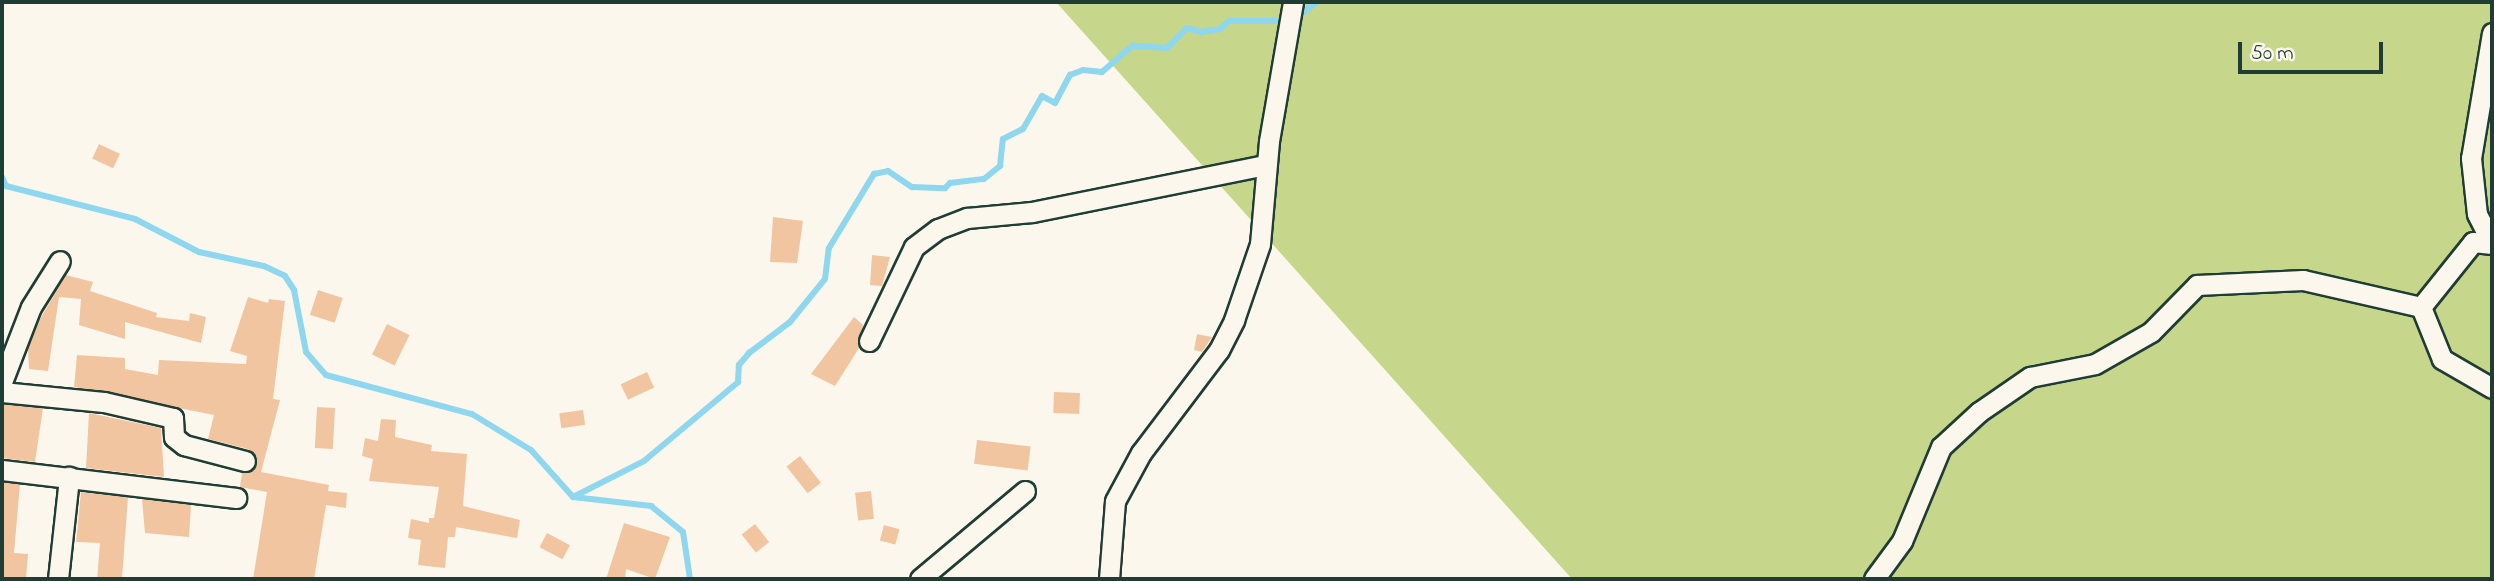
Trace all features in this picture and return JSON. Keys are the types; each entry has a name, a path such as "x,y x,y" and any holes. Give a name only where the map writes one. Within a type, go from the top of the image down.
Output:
{"street":[{"path":"1109,579 1115,500 1141,453 1219,350 1234,320 1260,244 1266,165 1293,2"},
{"path":"2421,307 2473,243 2492,244 2477,214 2471,158 2492,33"},
{"path":"869,341 914,247 938,229 967,218 1032,212 1266,165"},
{"path":"2,382 31,307 61,261"},
{"path":"1874,579 1902,541 1941,447 1969,421 2030,377 2095,364 2151,332 2197,285 2302,279 2421,307"},
{"path":"2421,307 2442,359 2492,388"},
{"path":"2,392 104,402 173,418 174,437 184,446 245,461"},
{"path":"2,470 236,498"},
{"path":"58,579 69,477"},
{"path":"920,579 1025,491"}],"green space":[{"path":"1056,2 2492,2 2492,579 1572,579"}],"building":[{"path":"99,144 120,154 113,168 92,159"},
{"path":"773,217 803,221 797,263 770,262"},
{"path":"872,255 890,257 882,286 870,285"},
{"path":"66,275 93,282 90,291 157,313 156,317 189,321 190,313 206,317 201,343 125,322 125,339 79,325 81,299 59,297 48,371 29,369 28,348 40,319"},
{"path":"318,290 343,298 335,323 310,315"},
{"path":"248,297 268,303 269,299 285,301 273,399 280,400 261,472 329,485 328,491 347,493 346,508 326,505 314,579 253,579 267,492 240,487 242,473 254,469 257,457 248,449 208,439 214,415 74,387 77,355 125,358 125,369 158,375 159,360 246,364 247,356 230,351"},
{"path":"854,317 863,325 859,348 835,386 811,374"},
{"path":"387,324 409,335 395,366 372,355"},
{"path":"1197,334 1212,337 1202,352 1194,350"},
{"path":"647,372 654,387 628,400 621,384"},
{"path":"1054,392 1080,393 1079,414 1053,413"},
{"path":"2,404 43,408 35,462 2,458"},
{"path":"317,407 335,408 333,449 315,448"},
{"path":"583,410 585,425 561,428 559,413"},
{"path":"89,413 161,428 164,477 86,468"},
{"path":"381,419 396,420 395,437 432,445 431,451 467,454 463,506 520,520 517,538 456,527 455,537 448,537 445,568 418,565 421,540 408,538 411,519 429,523 429,518 434,518 439,487 369,481 373,459 362,456 365,438 378,441"},
{"path":"977,440 1031,447 1028,470 974,464"},
{"path":"800,456 821,483 808,493 787,466"},
{"path":"2,482 20,484 14,553 28,554 26,579 2,579"},
{"path":"871,491 874,519 858,521 855,493"},
{"path":"81,492 128,497 122,579 97,579 100,543 76,542"},
{"path":"142,499 191,505 189,537 145,533"},
{"path":"624,523 670,537 655,579 626,569 625,579 606,579"},
{"path":"755,524 769,542 756,553 742,534"},
{"path":"884,525 899,529 895,545 880,540"},
{"path":"547,533 570,545 562,559 539,547"}],"waterway":[{"path":"1297,17 1317,2"},
{"path":"573,497 644,461 738,382 739,365 749,353 790,322 825,279 829,248 874,174 888,171 912,187 945,188 950,183 984,179 1000,166 1003,139 1023,129 1042,96 1055,103 1070,75 1083,70 1102,72 1132,46 1167,48 1187,28 1201,32 1220,29 1229,21 1282,21"},
{"path":"2,177 6,186 135,219 199,252 264,266 285,276 294,290 306,352 326,375 472,414 531,450 573,497 651,506 683,532 690,579"}]}
